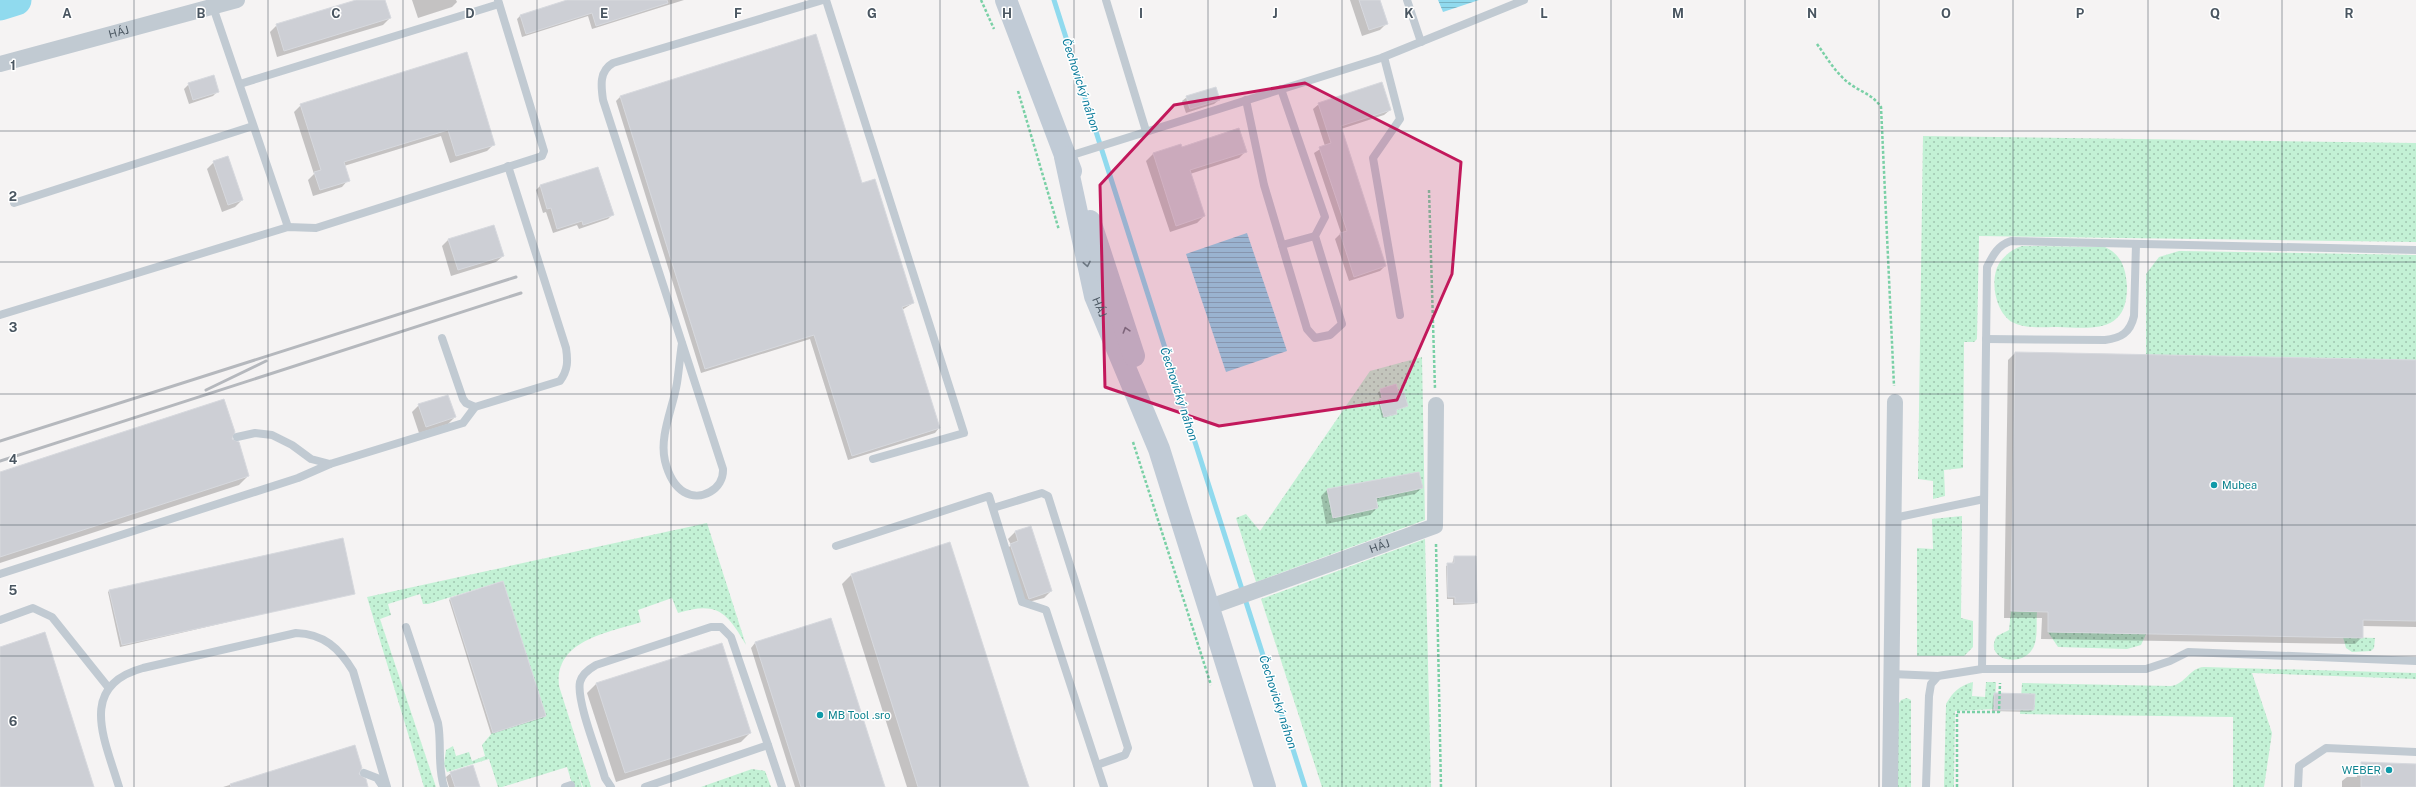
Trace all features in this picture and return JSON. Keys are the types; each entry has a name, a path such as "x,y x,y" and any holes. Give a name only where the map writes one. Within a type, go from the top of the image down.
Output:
{"main road":[{"name":"HÁJ","path":"1006,0 1066,157 1114,290 1151,414 1159,449 1210,607 1265,787"}],"street":[{"name":"HÁJ","path":"0,64 237,0"},
{"path":"1890,787 1895,402"},
{"path":"1436,405 1436,526"},
{"name":"HÁJ","path":"1210,607 1436,526"}],"lane":[{"path":"682,343 677,384 666,430 664,455 668,470 675,484 684,492 699,495 710,492 718,486 722,477 723,469 603,100 601,88 603,73 613,63 825,0 964,432 873,459"},
{"path":"1106,0 1146,131"},
{"path":"1407,0 1421,42"},
{"path":"1066,157 1384,57 1524,0"},
{"path":"0,315 288,227 300,229 316,228 542,156 544,151 498,2 240,84"},
{"path":"213,6 288,227"},
{"path":"1384,57 1400,119 1372,158 1400,315"},
{"path":"1246,100 1264,185 1307,329 1315,338 1330,335 1342,324 1315,236 1325,217 1281,89"},
{"path":"14,203 253,126"},
{"path":"0,574 298,478 330,464 463,423 475,407 560,381 566,373 568,360 508,166"},
{"path":"1282,245 1315,236"},
{"path":"1982,669 1987,267 1994,254 2004,243 2011,241 2416,250"},
{"path":"1986,339 2105,340 2124,335 2131,327 2134,316 2136,244"},
{"path":"442,338 463,399 466,403 475,407"},
{"path":"237,437 255,433 272,435 292,445 311,459 330,464"},
{"path":"993,508 1042,493 1048,496 1128,748 1125,755 1097,765"},
{"path":"836,546 988,496 1022,602 1046,610 1104,787"},
{"path":"1894,518 1984,499"},
{"path":"0,620 34,608 52,617 108,687"},
{"path":"406,627 438,723 440,736 440,767 444,787"},
{"path":"611,787 605,778 580,699 579,684 582,676 596,665 711,627 721,627 731,637 782,787"},
{"path":"119,787 102,728 100,712 102,699 108,687 130,671 296,633 310,633 322,637 333,644 345,657 353,672 387,787"},
{"path":"1892,674 1938,676 1982,669 2146,668 2170,661 2188,652 2416,661"},
{"path":"1926,787 1929,696 1931,684 1938,676"},
{"path":"645,787 768,745"},
{"path":"2298,787 2298,766 2326,748 2416,752"},
{"path":"364,773 377,778 383,787"}],"path":[{"path":"981,0 998,36"},
{"path":"1817,44 1842,77 1858,91 1874,97 1881,107 1895,402"},
{"path":"1017,87 1060,231"},
{"path":"1429,190 1436,405"},
{"path":"1132,439 1211,686"},
{"path":"1436,526 1441,787"},
{"path":"1957,787 1957,712 1999,712 2000,683"}],"highlighted area":[{"path":"1305,83 1461,162 1452,274 1397,400 1219,426 1105,387 1100,185 1174,105"}],"green space":[{"path":"1923,136 2416,143 2416,242 1979,236 1977,339 1974,342 1964,342 1963,468 1944,470 1945,496 1933,499 1933,481 1918,479"},
{"path":"2022,246 2105,247 2111,250 2119,258 2126,274 2127,287 2125,302 2121,313 2114,321 2105,325 2083,328 2034,327 2023,326 2012,322 2001,311 1994,285 1995,277 2002,259 2010,252"},
{"path":"2179,251 2416,255 2416,360 2146,355 2146,274 2159,257"},
{"path":"1422,357 1425,520 1256,582 1236,518 1246,514 1260,531 1370,371"},
{"path":"1962,516 1961,618 1973,621 1973,647 1964,656 1917,656 1917,548 1933,549 1932,519"},
{"path":"707,523 746,645 733,624 720,612 702,608 678,613 672,598 638,610 641,622 599,635 574,648 565,658 560,670 559,686 591,787 583,787 578,773 582,787 573,787 567,767 502,787 498,787 489,759 447,772 444,764 446,750 453,746 456,756 469,752 472,761 485,756 482,745 492,733 546,716 503,581 428,604 423,604 420,594 388,604 391,615 380,619 436,787 424,787 367,597"},
{"path":"1425,539 1431,787 1322,787 1261,599"},
{"path":"2011,611 2037,612 2034,646 2029,653 2022,658 2014,660 1999,656 1995,651 1994,644 1997,636 2009,630"},
{"path":"2048,632 2146,634 2141,645 2127,649 2058,647"},
{"path":"2343,637 2375,638 2374,648 2371,651 2352,652 2346,648"},
{"path":"2204,667 2416,673 2416,679 2252,673 2272,733 2264,787 2233,787 2233,717 2020,714 2022,683 2171,686 2176,685 2195,670"},
{"path":"1973,682 1972,696 1985,697 1986,682 1996,682 1995,709 1955,711 1954,787 1944,787 1946,704 1957,690 1964,685"},
{"path":"1907,698 1911,700 1911,787 1890,787 1891,716 1901,700"},
{"path":"752,769 765,771 771,787 701,787"}],"water":[{"path":"1438,0 1479,0 1443,12"},
{"path":"1247,233 1287,351 1226,372 1186,254"}],"building":[{"path":"356,0 385,0 391,18 284,51 276,24"},
{"path":"567,0 667,0 668,3 596,26 592,13 526,34 520,15"},
{"path":"1359,0 1380,0 1388,24 1369,30"},
{"path":"816,34 862,183 875,179 914,303 902,307 940,428 852,456 814,335 705,369 620,96"},
{"path":"467,52 495,145 456,156 448,130 344,162 350,181 320,190 314,172 321,170 300,104"},
{"path":"214,75 219,92 193,100 188,83"},
{"path":"1382,82 1391,110 1341,126 1386,266 1354,277 1340,233 1347,231 1319,147 1331,143 1318,103"},
{"path":"1216,87 1220,100 1190,109 1186,96"},
{"path":"1239,128 1247,152 1190,170 1205,216 1176,226 1153,153 1181,144 1182,147"},
{"path":"228,156 243,200 228,205 213,161"},
{"path":"598,167 614,215 583,225 582,221 557,229 551,208 547,209 540,185"},
{"path":"494,225 504,256 458,270 448,239"},
{"name":"Mubea","path":"2015,352 2416,360 2416,621 2363,620 2363,638 2048,632 2048,612 2011,611"},
{"path":"1396,384 1399,393 1404,392 1408,406 1396,410 1397,414 1384,417 1379,399 1382,398 1380,389"},
{"path":"448,395 456,417 426,427 418,404"},
{"path":"224,399 235,432 232,439 239,442 249,476 0,557 0,472"},
{"path":"1419,472 1423,488 1376,498 1378,508 1333,518 1327,489"},
{"path":"1031,526 1052,591 1029,599 1010,544 1018,541 1015,531"},
{"path":"343,538 355,594 122,645 109,590"},
{"path":"950,542 1029,787 918,787 851,574"},
{"path":"1454,556 1476,556 1477,603 1455,603 1455,597 1448,597 1447,563 1454,563"},
{"path":"503,581 546,716 493,733 450,598"},
{"name":"MB Tool .sro","path":"831,618 885,787 801,787 755,642"},
{"path":"45,632 94,787 0,787 0,647"},
{"path":"722,643 751,733 625,773 596,683"},
{"path":"1994,693 2035,694 2034,710 1994,710"},
{"path":"355,745 362,768 359,774 366,779 368,787 231,787 230,784"},
{"name":"WEBER","path":"2361,762 2416,764 2416,787 2361,787"},
{"path":"473,765 480,787 455,787 450,772"}],"waterway":[{"path":"0,5 16,0"},
{"name":"Čechovický náhon","path":"1054,0 1305,787"}],"railway":[{"path":"0,441 516,277"},
{"path":"0,461 521,293"},
{"path":"206,390 266,361"}],"place":[{"name":"Mubea","path":"2214,485"},
{"name":"MB Tool .sro","path":"820,715"},
{"name":"WEBER","path":"2389,770"}]}
